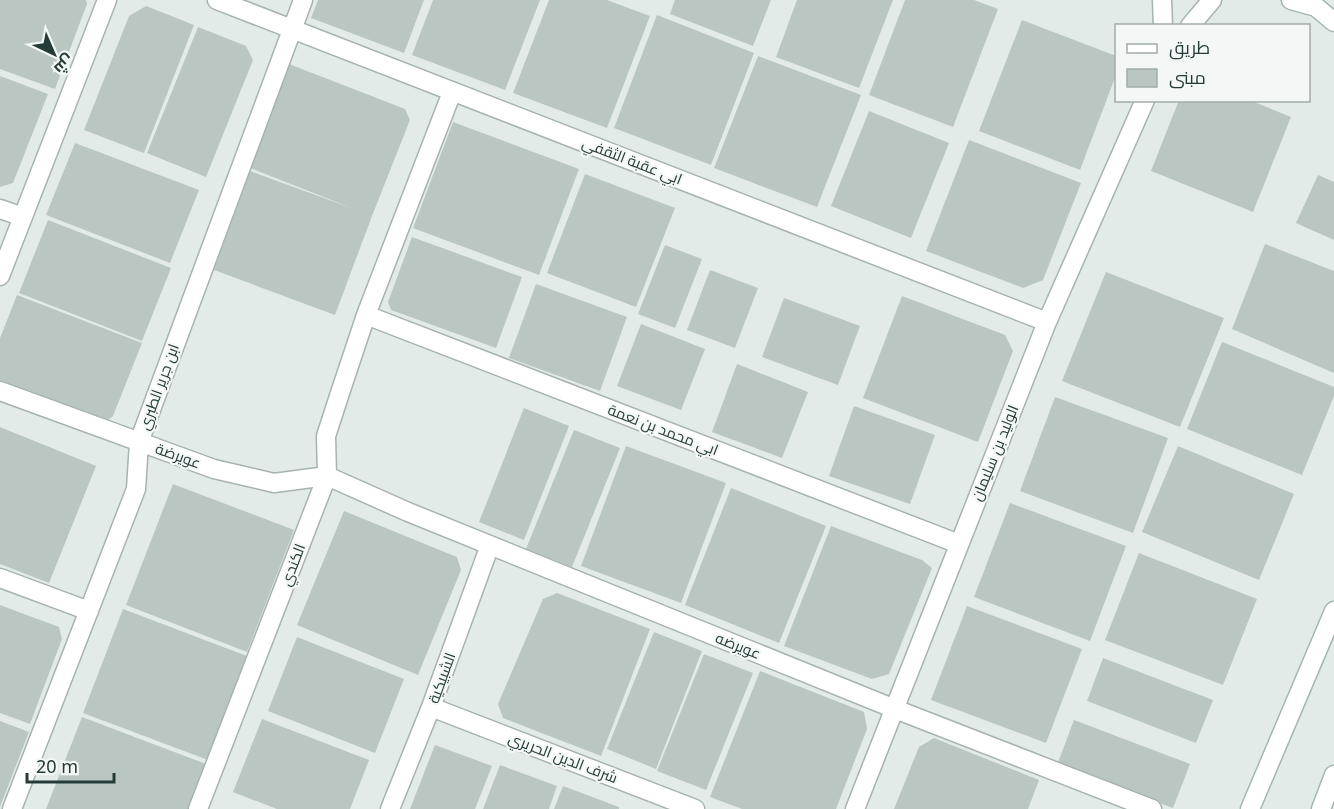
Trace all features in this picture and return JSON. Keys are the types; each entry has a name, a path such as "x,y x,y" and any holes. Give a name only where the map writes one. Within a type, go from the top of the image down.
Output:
{"street":[{"path":"0,276 107,0"},
{"name":"ابي عقبة الثقفي","path":"217,0 1047,321"},
{"name":"ابن جرير الطبري","path":"12,809 136,489 139,442 303,0"},
{"path":"1162,0 1163,24"},
{"path":"1192,24 1212,0"},
{"path":"1292,0 1325,9 1334,22"},
{"name":"الكندي","path":"198,809 327,476 326,436 366,315 452,92"},
{"name":"الوليد بن سليمان","path":"855,809 1047,321 1144,102"},
{"path":"0,208 23,217"},
{"name":"ابي محمد بن نعمة","path":"366,315 959,544"},
{"name":"عويرضة","path":"0,391 214,469 274,483 327,476"},
{"name":"عويرضه","path":"327,476 408,512 895,709 1152,809"},
{"name":"الشبيكية","path":"390,809 431,707 490,545"},
{"path":"0,578 89,611"},
{"path":"1250,809 1334,611"},
{"name":"شرف الدين الحريري","path":"431,707 695,809"},
{"path":"1321,809 1334,775"}],"building":[{"path":"0,0 86,0 87,4 55,89 0,69"},
{"path":"318,0 424,0 404,53 311,18"},
{"path":"433,0 540,0 505,90 412,55"},
{"path":"549,0 607,0 650,16 607,128 513,93"},
{"path":"675,0 771,0 753,46 670,14"},
{"path":"797,0 893,0 859,88 776,57"},
{"path":"905,0 974,0 998,9 953,127 869,95"},
{"path":"146,6 194,25 144,153 84,130 129,16"},
{"path":"657,15 754,53 711,165 614,128"},
{"path":"1022,20 1115,56 1115,78 1080,170 979,131"},
{"path":"198,27 246,46 253,60 206,177 147,153"},
{"path":"758,56 861,95 817,207 714,168"},
{"path":"289,64 405,109 410,120 335,315 214,270 250,171 354,209 248,167"},
{"path":"0,76 48,94 13,183 0,187"},
{"path":"1178,102 1254,102 1291,117 1253,212 1151,171"},
{"path":"869,111 949,143 911,238 831,206"},
{"path":"453,122 579,169 539,275 413,228"},
{"path":"969,140 1081,183 1043,280 1023,288 926,251"},
{"path":"75,143 199,190 170,263 46,215"},
{"path":"585,174 675,208 636,307 547,273"},
{"path":"1318,175 1334,182 1334,240 1296,223"},
{"path":"48,220 171,268 142,341 19,293"},
{"path":"412,237 522,277 496,348 391,310 388,302"},
{"path":"1265,244 1334,271 1334,373 1232,329"},
{"path":"665,245 702,259 675,328 638,314"},
{"path":"710,270 758,288 735,348 687,330"},
{"path":"1106,272 1224,318 1180,427 1062,381"},
{"path":"536,284 627,317 600,391 509,358"},
{"path":"17,295 142,343 113,416 107,421 97,420 0,380 0,338"},
{"path":"902,296 1005,335 1013,351 978,442 863,398"},
{"path":"784,298 860,326 838,385 762,357"},
{"path":"641,324 705,349 681,410 617,386"},
{"path":"1222,342 1334,387 1334,396 1302,475 1187,429"},
{"path":"737,364 808,392 782,458 712,432"},
{"path":"1055,397 1168,438 1133,533 1020,491"},
{"path":"854,406 935,435 910,504 829,476"},
{"path":"524,408 569,426 524,540 479,522"},
{"path":"0,427 96,466 49,583 0,564"},
{"path":"574,430 620,448 572,567 526,549"},
{"path":"626,446 726,483 681,603 581,566"},
{"path":"1178,446 1294,494 1259,580 1142,532"},
{"path":"173,484 294,530 247,652 126,605"},
{"path":"731,488 826,526 779,643 685,605"},
{"path":"1010,503 1126,546 1090,641 974,597"},
{"path":"344,511 457,557 461,570 418,675 297,625"},
{"path":"831,526 922,560 932,568 889,674 872,679 784,646"},
{"path":"1139,553 1257,599 1223,685 1105,640"},
{"path":"557,593 650,629 601,756 503,718 498,704 543,599"},
{"path":"0,605 59,627 62,639 30,724 0,713"},
{"path":"967,606 1082,649 1046,743 931,700"},
{"path":"123,609 247,656 208,760 83,713"},
{"path":"654,632 702,651 656,769 607,749"},
{"path":"297,637 404,679 375,753 268,711"},
{"path":"704,654 753,673 706,790 657,771"},
{"path":"1103,658 1213,700 1196,743 1087,701"},
{"path":"760,671 864,712 867,729 836,809 742,809 710,797"},
{"path":"82,717 206,764 188,809 46,809"},
{"path":"262,719 369,760 350,809 277,809 233,792"},
{"path":"1074,720 1190,764 1173,808 1057,765"},
{"path":"0,721 29,732 0,807"},
{"path":"934,738 1039,780 1028,809 894,809 919,747"},
{"path":"435,745 492,766 475,809 410,809"},
{"path":"500,765 557,786 549,809 483,809"},
{"path":"563,786 619,807 619,809 554,809"}]}
